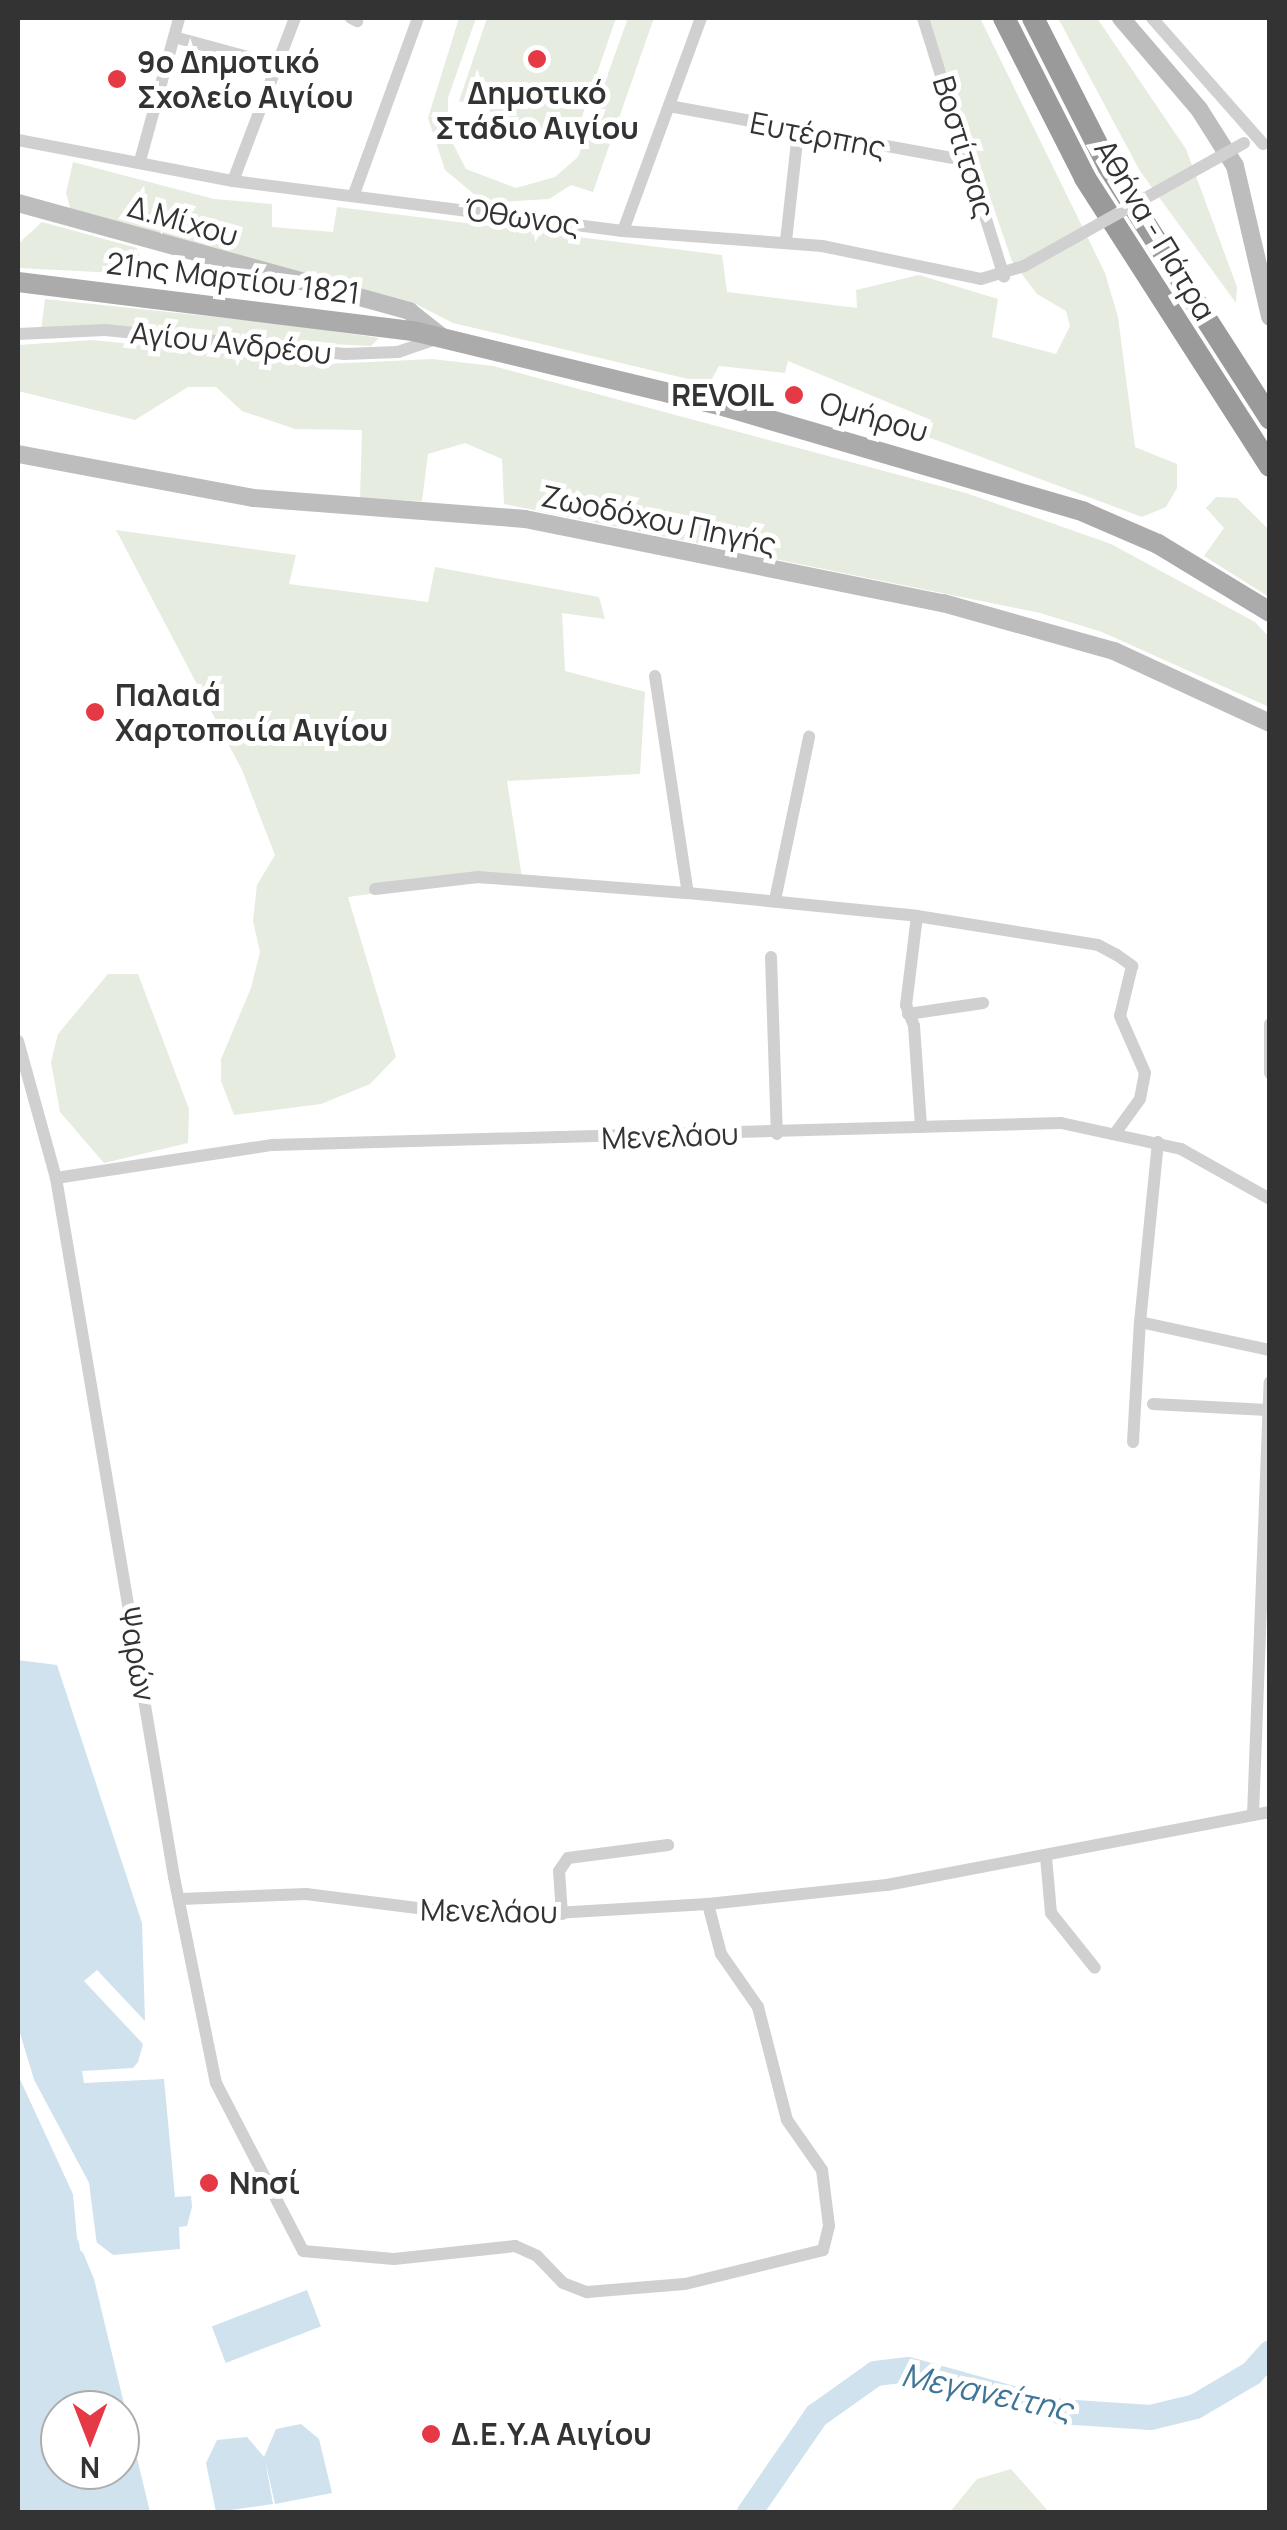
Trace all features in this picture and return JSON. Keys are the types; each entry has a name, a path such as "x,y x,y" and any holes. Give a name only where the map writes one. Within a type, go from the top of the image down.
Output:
{"highway":[{"name":"Αθήνα - Πάτρα","path":"1004,18 1085,178 1270,466"},
{"name":"Αθήνα - Πάτρα","path":"1032,18 1108,166 1270,418"}],"main road":[{"path":"1121,18 1199,109 1235,166 1270,318"},
{"name":"Δ.Μίχου","path":"18,203 409,311 442,337"},
{"name":"21ης Μαρτίου 1821","path":"18,282 442,337"},
{"name":"Ομήρου","path":"442,337 726,407 1026,493 1158,544 1270,612"},
{"name":"Ζωοδόχου Πηγής","path":"18,454 254,498 525,519 942,603 1114,650 1270,723"}],"street":[{"path":"140,160 179,18"},
{"path":"233,181 295,18"},
{"path":"354,194 418,18"},
{"path":"622,231 701,18"},
{"name":"Βοστίτσας","path":"923,18 1004,276"},
{"path":"1152,18 1266,148"},
{"path":"174,36 277,65"},
{"name":"Ευτέρπης","path":"669,106 798,133 968,161"},
{"path":"786,240 798,133"},
{"name":"Όθωνος","path":"18,140 140,160 233,181 622,231 786,240 964,276 1004,276 1244,143 1266,148"},
{"name":"Αγίου Ανδρέου","path":"18,334 105,330 346,354 398,352 442,337"},
{"path":"655,676 688,893"},
{"path":"775,900 810,738"},
{"path":"374,890 478,877 775,900 917,916 1098,945 1132,966 1120,1016 1144,1067 1144,1083 1116,1132"},
{"path":"917,916 908,1014 922,1127"},
{"path":"771,958 777,1134"},
{"path":"908,1014 982,1003"},
{"path":"1270,1024 1270,1073"},
{"name":"Ψαρών","path":"18,1041 56,1178 216,2083 303,2251 394,2259 515,2246 562,2283 587,2292 685,2284 824,2250 829,2226 822,2170 787,2120 758,2007 721,1954 708,1904"},
{"name":"Μενελάου","path":"56,1178 272,1146 1061,1124 1158,1142 1270,1199"},
{"path":"1133,1442 1158,1142"},
{"path":"1140,1322 1270,1350"},
{"path":"1253,1815 1267,1555 1270,1382"},
{"path":"1153,1404 1267,1410"},
{"name":"Μενελάου","path":"181,1899 306,1894 487,1917 708,1904 887,1885 1270,1812"},
{"path":"562,1914 559,1871 568,1858 668,1845"},
{"path":"1046,1857 1047,1903 1094,1968"}],"shaded area":[{"path":"459,18 476,18 448,98 448,134 466,169 516,188 555,177 578,157 628,18 654,18 593,192 571,185 549,199 498,202 475,195 445,170 428,118"},
{"name":"Δημοτικό Στάδιο Αιγίου","path":"487,18 616,18 574,140 459,101"},
{"path":"928,18 980,18 1105,273 1118,317 1135,447 1177,464 1177,488 1166,507 1142,517 928,437 931,420 788,361 785,373 719,366 709,384 453,323 412,302 71,211 66,193 73,162 214,199 272,204 272,227 333,232 337,207 722,255 727,292 857,308 856,290 919,275 998,299 992,337 1056,354 1070,326 1066,311 1037,294 1012,261"},
{"path":"1058,18 1097,18 1186,149 1237,287 1236,303 1140,171"},
{"path":"42,222 137,248 142,263 116,273 18,268 18,244"},
{"path":"45,299 379,338 371,346 41,330"},
{"path":"93,340 327,364 432,359 493,366 966,493 1111,544 1255,622 1269,637 1269,707 1102,632 1040,613 504,504 502,459 465,443 428,454 422,501 360,499 362,430 295,429 242,411 216,387 188,387 135,420 18,391 18,345"},
{"path":"1216,497 1237,498 1269,530 1269,597 1204,556 1224,528 1206,508"},
{"path":"116,530 296,555 289,584 428,602 435,567 599,597 605,619 562,613 565,671 645,692 640,774 507,781 523,884 448,883 348,897 396,1057 370,1084 321,1104 234,1115 221,1081 221,1059 251,988 260,952 253,921 257,885 275,855 242,770"},
{"path":"108,974 138,974 189,1109 188,1143 104,1163 60,1112 51,1062 58,1034"},
{"path":"1011,2469 1049,2512 950,2512 977,2479"}],"water":[{"path":"18,1660 57,1665 142,1923 145,2021 97,1970 84,1981 143,2044 138,2062 133,2068 82,2071 84,2083 164,2079 175,2197 191,2196 187,2226 179,2227 180,2249 113,2255 97,2245 89,2183 34,2080 18,2027"},
{"path":"18,2075 73,2194 77,2238 94,2279 121,2390 40,2390 40,2490 140,2490 140,2470 150,2512 18,2512"},
{"path":"307,2290 321,2326 226,2363 212,2327"},
{"path":"301,2424 319,2439 332,2493 275,2504 265,2460 273,2504 216,2512 206,2463 217,2440 247,2437 264,2457 276,2429"}],"pier":[{"path":"18,2027 34,2080 89,2183 95,2241 113,2255 100,2255 90,2243 84,2185 29,2082"},
{"path":"18,2070 76,2186 81,2237 93,2262 80,2250 73,2194"}],"waterway":[{"name":"Μεγανείτης","path":"749,2512 816,2415 875,2373 908,2369 1059,2411 1150,2417 1195,2406 1251,2373 1270,2352"}],"place":[{"name":"Δημοτικό Στάδιο Αιγίου","path":"537,59"},
{"name":"9ο Δημοτικό Σχολείο Αιγίου","path":"117,79"},
{"name":"REVOIL","path":"794,395"},
{"name":"Παλαιά Χαρτοποιία Αιγίου","path":"95,712"},
{"name":"Νησί","path":"209,2183"},
{"name":"Δ.Ε.Υ.Α Αιγίου","path":"431,2434"}]}
